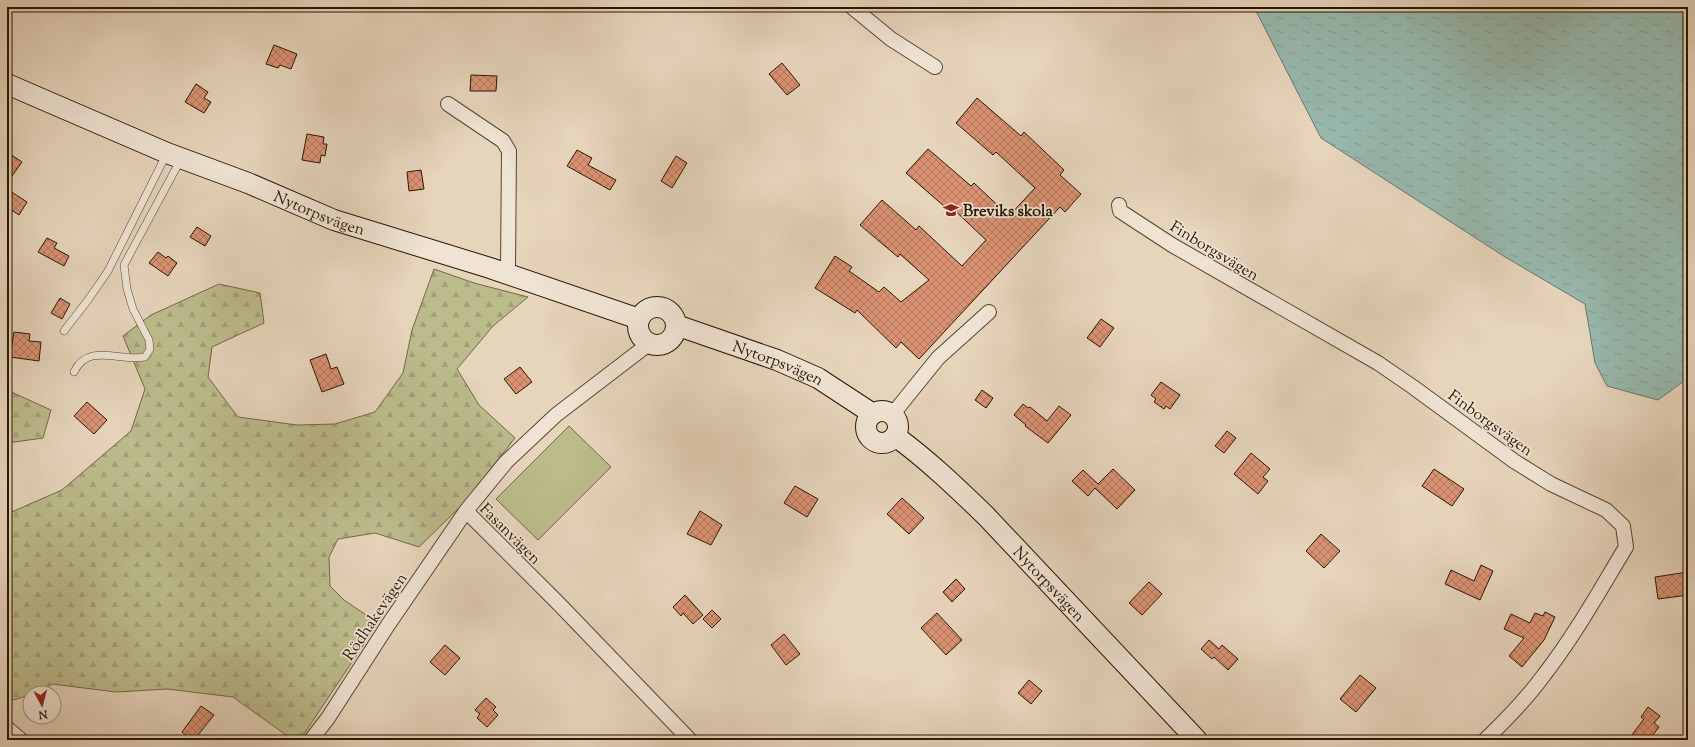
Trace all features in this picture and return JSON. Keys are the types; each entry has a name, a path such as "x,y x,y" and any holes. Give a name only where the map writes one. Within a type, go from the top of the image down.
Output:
{"street":[{"path":"852,7 891,39 935,67"},
{"name":"Nytorpsvägen","path":"7,84 174,156 248,183 334,220 511,276 640,319"},
{"path":"448,104 503,141 509,151 508,267 511,276"},
{"name":"Finborgsvägen","path":"1119,205 1120,211 1172,245 1378,363 1514,461 1551,484 1606,510 1623,526 1626,547 1569,640 1544,675 1508,717 1485,740"},
{"path":"658,307 670,311 674,317 674,332 660,344 650,343 645,340 640,333 638,326 640,319 646,311 658,307"},
{"path":"877,417 897,423 895,436 888,442 876,442 868,434 877,417 938,358 989,312"},
{"name":"Nytorpsvägen","path":"674,332 777,360 818,378 877,417"},
{"name":"Fasanvägen","path":"650,343 556,415 506,462 466,511 559,604 690,740"},
{"name":"Nytorpsvägen","path":"895,436 916,451 986,516 1197,740"},
{"name":"Rödhakevägen","path":"311,740 328,718 388,625 466,511"},
{"path":"7,728 21,740"}],"lane":[{"path":"64,331 108,271 174,156"},
{"path":"74,372 78,363 90,355 101,354 135,359 145,357 150,349 149,340 133,309 127,289 124,265 174,156"}],"green space":[{"path":"434,269 474,283 528,297 493,326 457,369 479,405 515,438 462,505 419,547 375,533 338,539 329,557 330,586 344,600 378,623 300,740 293,740 233,697 167,689 116,692 52,684 22,685 22,697 7,702 7,514 62,490 131,431 145,389 123,336 151,315 219,284 260,293 264,323 212,347 208,377 238,417 297,425 335,424 375,412 403,373 412,330"},
{"path":"7,390 51,410 43,438 7,443"},
{"path":"569,426 611,467 538,540 496,499"}],"water":[{"path":"1254,7 1688,7 1688,381 1684,381 1658,400 1607,386 1595,363 1585,304 1505,257 1321,138"}],"building":[{"path":"274,45 297,54 291,69 280,65 278,68 266,64"},
{"path":"782,63 800,85 787,95 769,74"},
{"path":"471,75 497,76 496,91 470,91"},
{"path":"196,84 208,92 204,98 211,102 204,113 185,102"},
{"path":"977,98 1021,136 1024,132 1064,170 1060,175 1081,194 1065,212 1060,207 919,359 901,342 896,348 857,310 855,313 815,288 835,256 852,267 849,271 879,292 884,287 901,302 929,280 900,254 898,257 860,225 882,200 916,230 919,226 962,266 986,240 948,204 945,207 906,173 928,149 971,186 974,183 1009,216 1035,188 996,152 993,155 956,123"},
{"path":"307,134 324,137 323,144 327,144 325,156 321,155 320,163 302,160"},
{"path":"577,150 592,158 588,165 616,180 610,190 567,166"},
{"path":"7,152 22,162 7,183"},
{"path":"676,156 687,163 672,188 661,181"},
{"path":"421,170 424,189 409,191 407,172"},
{"path":"7,189 27,202 19,215 7,207"},
{"path":"197,227 211,236 205,246 190,237"},
{"path":"47,238 57,243 54,248 69,256 64,266 38,252"},
{"path":"158,252 166,258 168,256 177,263 168,276 149,263"},
{"path":"60,298 70,304 62,319 51,313"},
{"path":"1101,319 1114,328 1100,347 1087,338"},
{"path":"14,332 30,334 29,341 41,342 39,361 10,357"},
{"path":"326,354 331,369 337,367 344,384 322,392 310,360"},
{"path":"520,367 532,382 516,394 504,379"},
{"path":"1161,382 1180,395 1170,409 1166,406 1164,409 1154,402 1156,399 1151,395"},
{"path":"982,390 993,398 986,408 975,400"},
{"path":"87,402 107,420 94,434 74,416"},
{"path":"1023,404 1028,408 1030,407 1047,421 1059,406 1071,415 1048,443 1025,426 1026,425 1014,415"},
{"path":"1227,431 1236,438 1224,453 1215,446"},
{"path":"1251,453 1270,469 1263,477 1268,481 1258,494 1234,474"},
{"path":"1113,469 1135,490 1117,509 1095,488 1088,496 1072,481 1083,470 1098,484"},
{"path":"1434,469 1464,489 1452,506 1422,486"},
{"path":"795,486 818,499 807,517 784,503"},
{"path":"902,498 924,518 909,534 887,514"},
{"path":"700,511 722,525 711,545 687,534"},
{"path":"1321,534 1340,551 1324,568 1306,551"},
{"path":"1481,565 1493,571 1480,600 1445,584 1451,570 1474,581"},
{"path":"1688,572 1688,595 1658,599 1655,577"},
{"path":"956,579 965,589 952,602 943,592"},
{"path":"1149,582 1162,594 1142,615 1129,603"},
{"path":"685,595 703,615 693,624 683,613 681,616 673,607"},
{"path":"712,610 721,619 712,628 703,619"},
{"path":"1545,612 1555,617 1544,640 1522,667 1509,656 1524,638 1504,629 1511,614 1530,623 1535,613 1543,616"},
{"path":"937,613 962,640 946,655 921,628"},
{"path":"784,634 800,654 786,665 771,645"},
{"path":"1209,640 1219,649 1222,645 1238,659 1228,670 1214,657 1212,659 1201,649"},
{"path":"445,645 460,658 445,675 430,662"},
{"path":"1360,675 1376,688 1356,712 1340,699"},
{"path":"1029,680 1042,691 1031,704 1018,693"},
{"path":"486,698 496,707 493,710 498,715 487,727 477,718 480,714 475,710"},
{"path":"201,706 214,715 194,740 192,740 182,732"},
{"path":"1648,707 1660,716 1654,723 1659,727 1649,740 1628,740 1644,719 1641,717"}],"place":[{"name":"Breviks skola","path":"951,210"}]}
